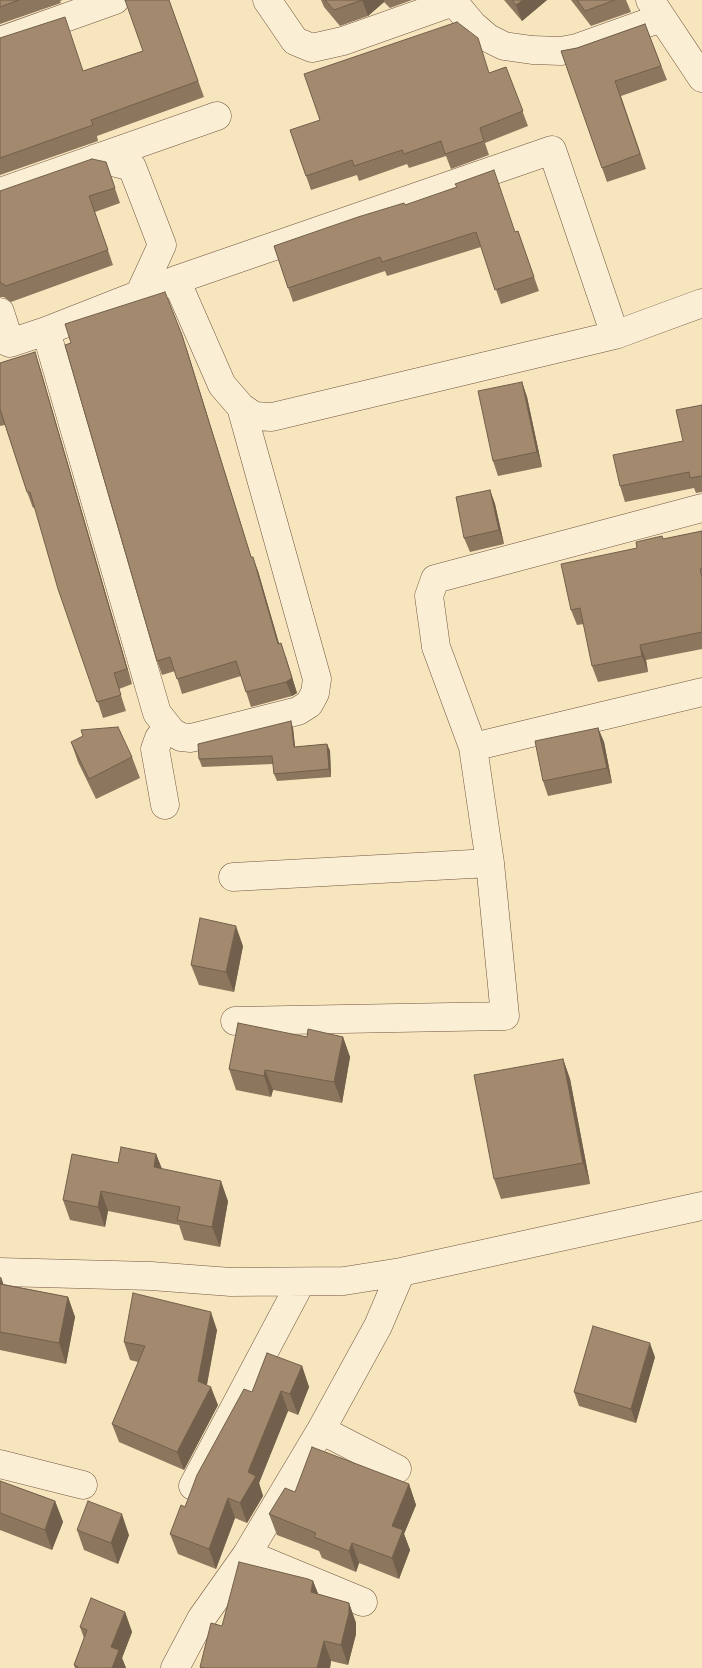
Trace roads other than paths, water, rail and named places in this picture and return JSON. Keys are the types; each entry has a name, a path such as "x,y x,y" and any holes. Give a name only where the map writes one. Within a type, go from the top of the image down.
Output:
{"street":[{"path":"0,41 115,0"},
{"path":"267,0 294,41 312,48 343,41 453,1 472,25 488,38 504,46 532,50 561,51 577,48 656,9 700,68"},
{"path":"0,192 218,116"},
{"path":"0,312 5,341 46,331 176,280 552,150 616,335"},
{"path":"96,158 132,167 162,245 139,295"},
{"path":"176,280 222,384 241,407 254,416 272,417 616,335 702,303"},
{"path":"46,331 157,713 168,727 181,737 190,738 298,711 308,704 315,693 317,679 241,407"},
{"path":"235,1021 505,1016 490,863 473,747 436,647 429,596 435,579 702,508"},
{"path":"473,747 702,692"},
{"path":"165,805 155,749 159,738 168,727"},
{"path":"232,877 490,863"},
{"path":"0,1272 151,1276 231,1282 344,1281 401,1272 702,1206"},
{"path":"175,1668 201,1619 247,1554 321,1430 378,1326 401,1272"},
{"path":"193,1486 301,1282"},
{"path":"321,1430 397,1469"},
{"path":"0,1464 83,1485"},
{"path":"247,1554 363,1602"}]}
